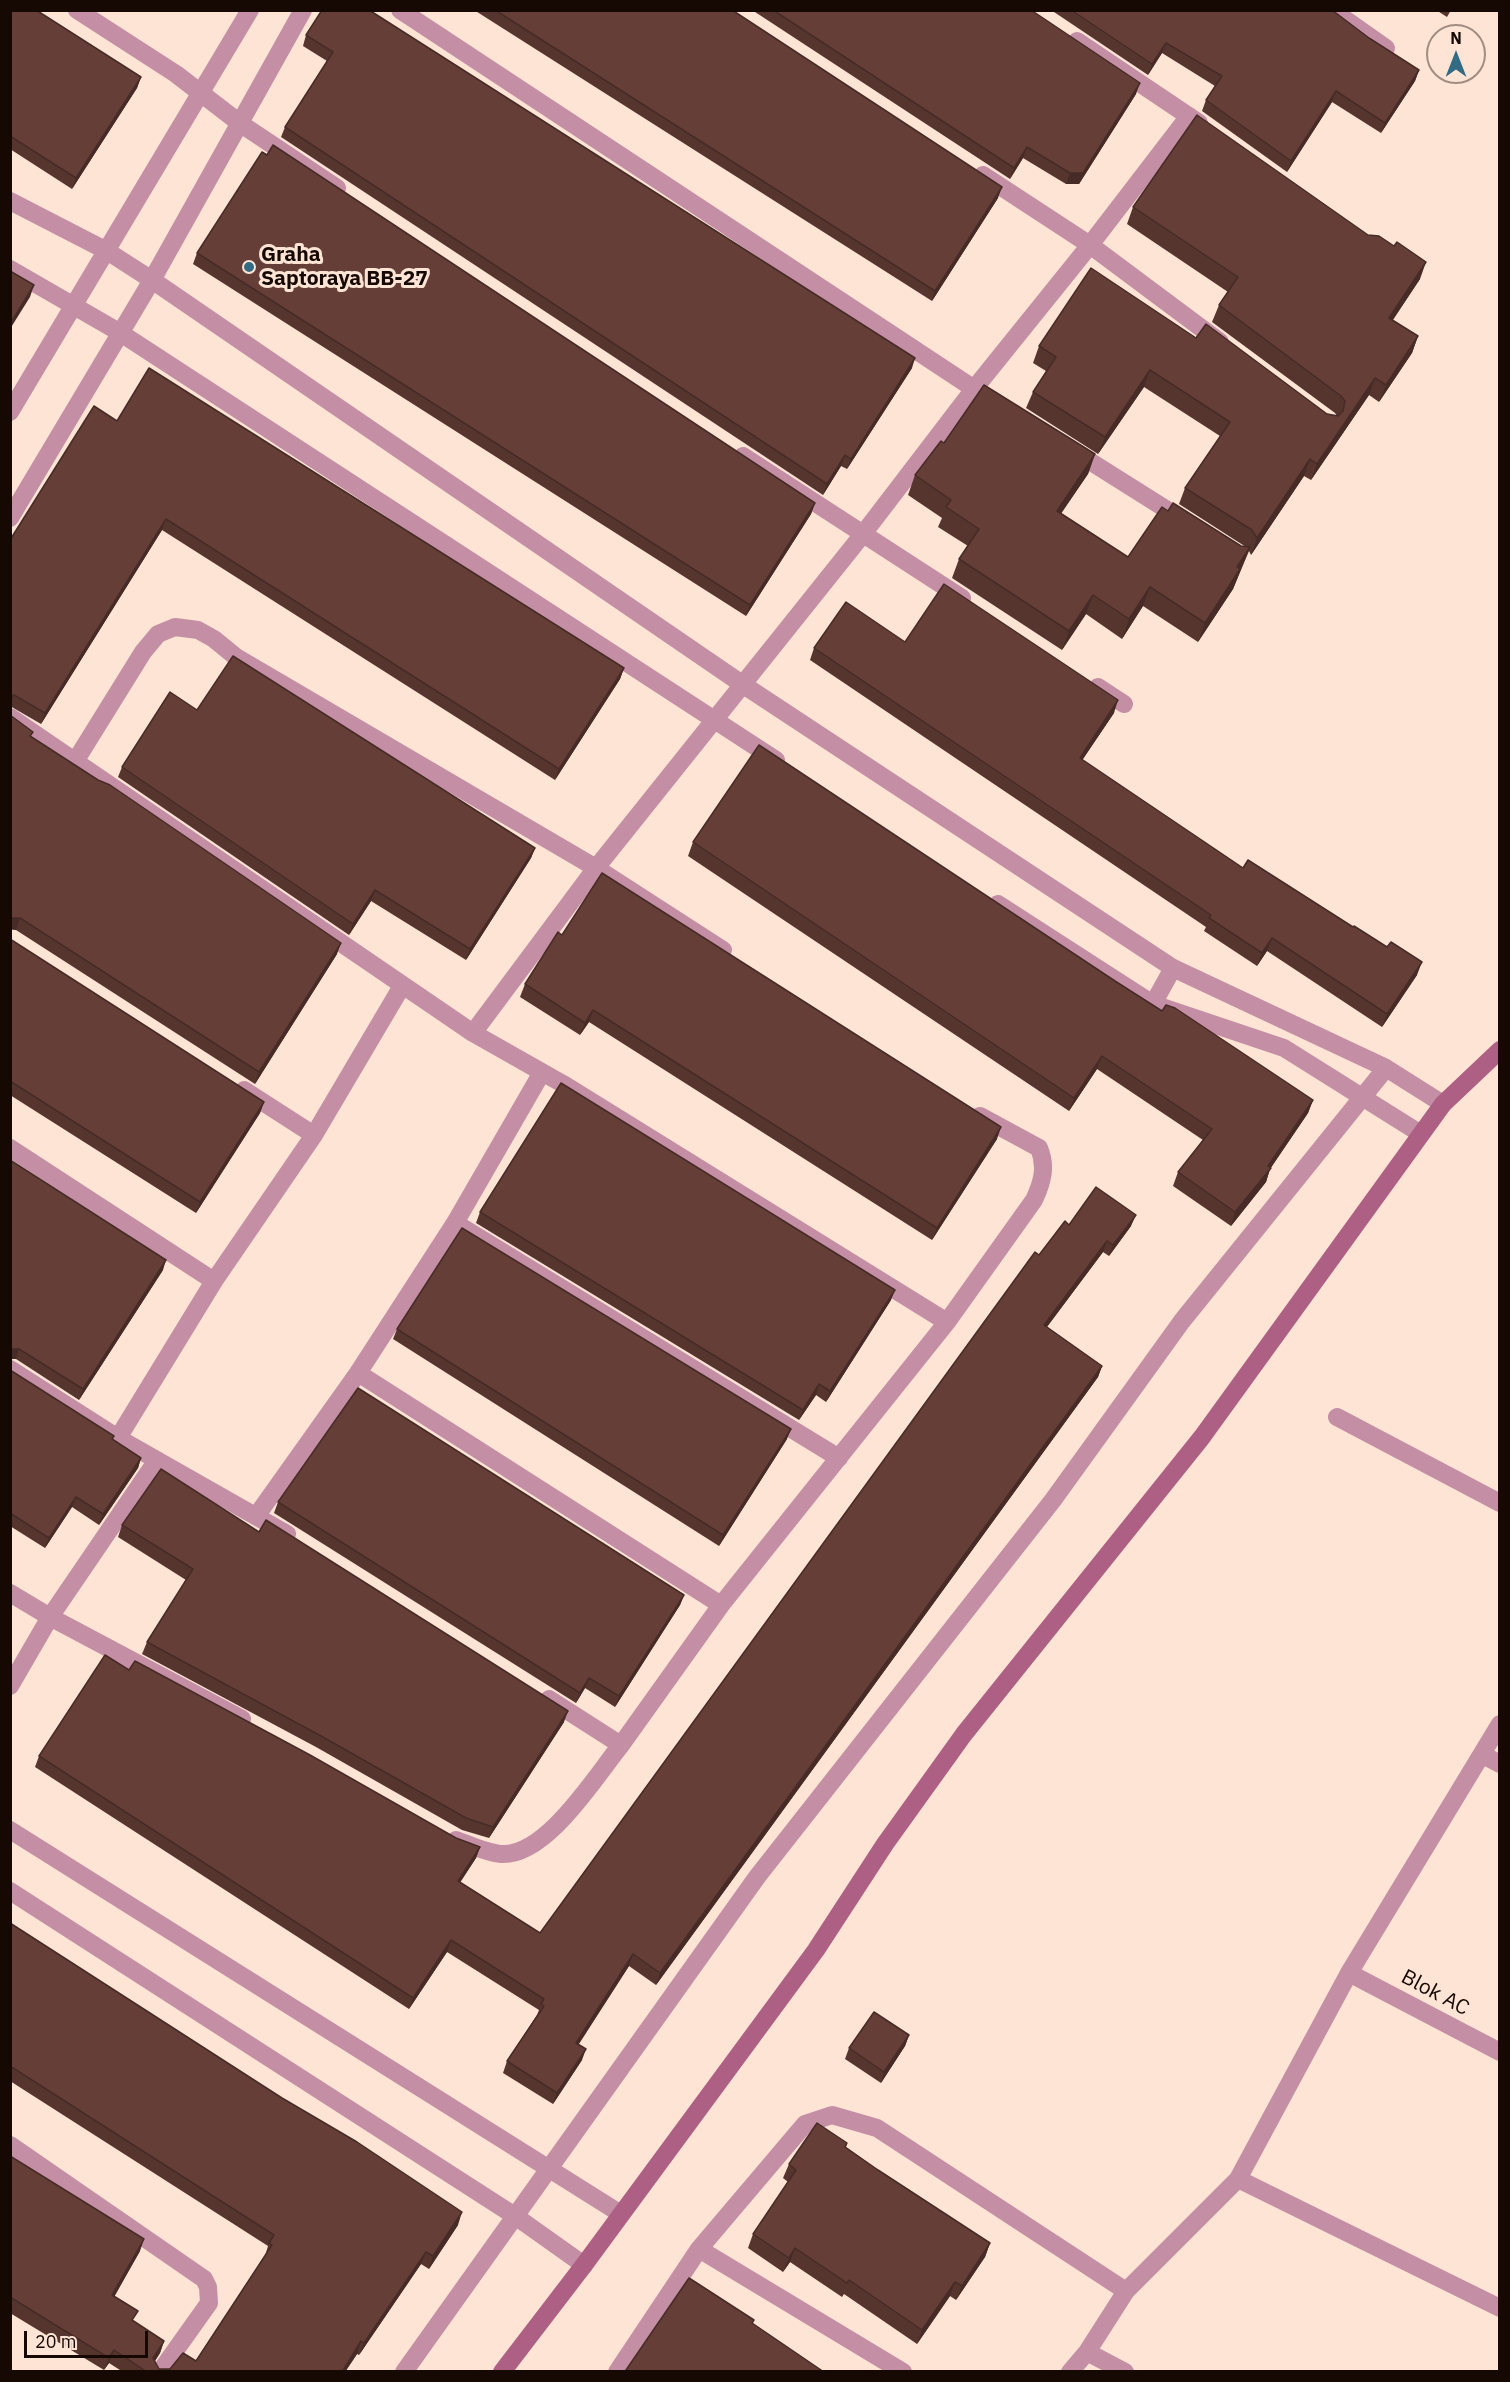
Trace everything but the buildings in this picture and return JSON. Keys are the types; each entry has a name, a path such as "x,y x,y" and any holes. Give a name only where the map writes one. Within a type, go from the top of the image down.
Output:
{"street":[{"path":"77,10 176,74 241,124 356,201"},
{"path":"10,412 202,94 250,10"},
{"path":"10,518 118,332 152,280 303,10"},
{"path":"400,10 994,401"},
{"path":"1332,10 1386,48"},
{"path":"1060,30 1218,136"},
{"path":"473,1032 596,868 863,534 1189,116"},
{"path":"970,167 1090,245 1233,351"},
{"path":"10,201 107,251 152,280 742,684 1173,968 1386,1068 1443,1104"},
{"path":"10,269 118,332 793,772"},
{"path":"1053,438 1201,531"},
{"path":"730,448 974,606"},
{"path":"76,759 143,652 158,634 175,627 198,630 214,639 236,657 596,868 735,958"},
{"path":"1084,678 1124,704"},
{"path":"10,717 76,759 402,986 473,1032 541,1074 563,1084 947,1322"},
{"path":"983,894 1154,1004 1284,1048 1364,1096 1421,1134"},
{"path":"1154,1004 1173,968"},
{"path":"118,1438 214,1281 314,1135 402,986"},
{"path":"502,2372 584,2265 816,1950 885,1844 964,1734 1202,1437 1443,1104 1500,1050"},
{"path":"404,2372 757,1877 1053,1500 1182,1321 1386,1068"},
{"path":"257,1515 358,1373 455,1222 541,1074"},
{"path":"226,1078 314,1135"},
{"path":"436,1828 457,1840 500,1854 518,1852 535,1844 560,1821 621,1745 722,1605 947,1322 1034,1200 1042,1182 1043,1167 1039,1148 963,1105"},
{"path":"10,1148 214,1281"},
{"path":"455,1222 839,1458"},
{"path":"10,1369 118,1438 257,1515 306,1546"},
{"path":"358,1373 722,1605"},
{"path":"1337,1417 1500,1503"},
{"path":"10,1686 50,1617 157,1460"},
{"path":"10,1593 50,1617 260,1729"},
{"path":"532,1689 621,1745"},
{"path":"1071,2372 1087,2352 1126,2291 1238,2179 1349,1973 1500,1724"},
{"path":"1483,1755 1500,1764"},
{"path":"10,1830 621,2214"},
{"path":"10,1891 515,2216 584,2265"},
{"name":"Blok AC","path":"1349,1973 1500,2052"},
{"path":"617,2372 699,2249 805,2124 832,2115 877,2128 1126,2291"},
{"path":"10,2145 204,2279 208,2287 209,2304 160,2372"},
{"path":"1238,2179 1500,2308"},
{"path":"699,2249 903,2372"},
{"path":"1087,2352 1125,2372"}],"place":[{"name":"Graha Saptoraya BB-27","path":"249,267"}]}
